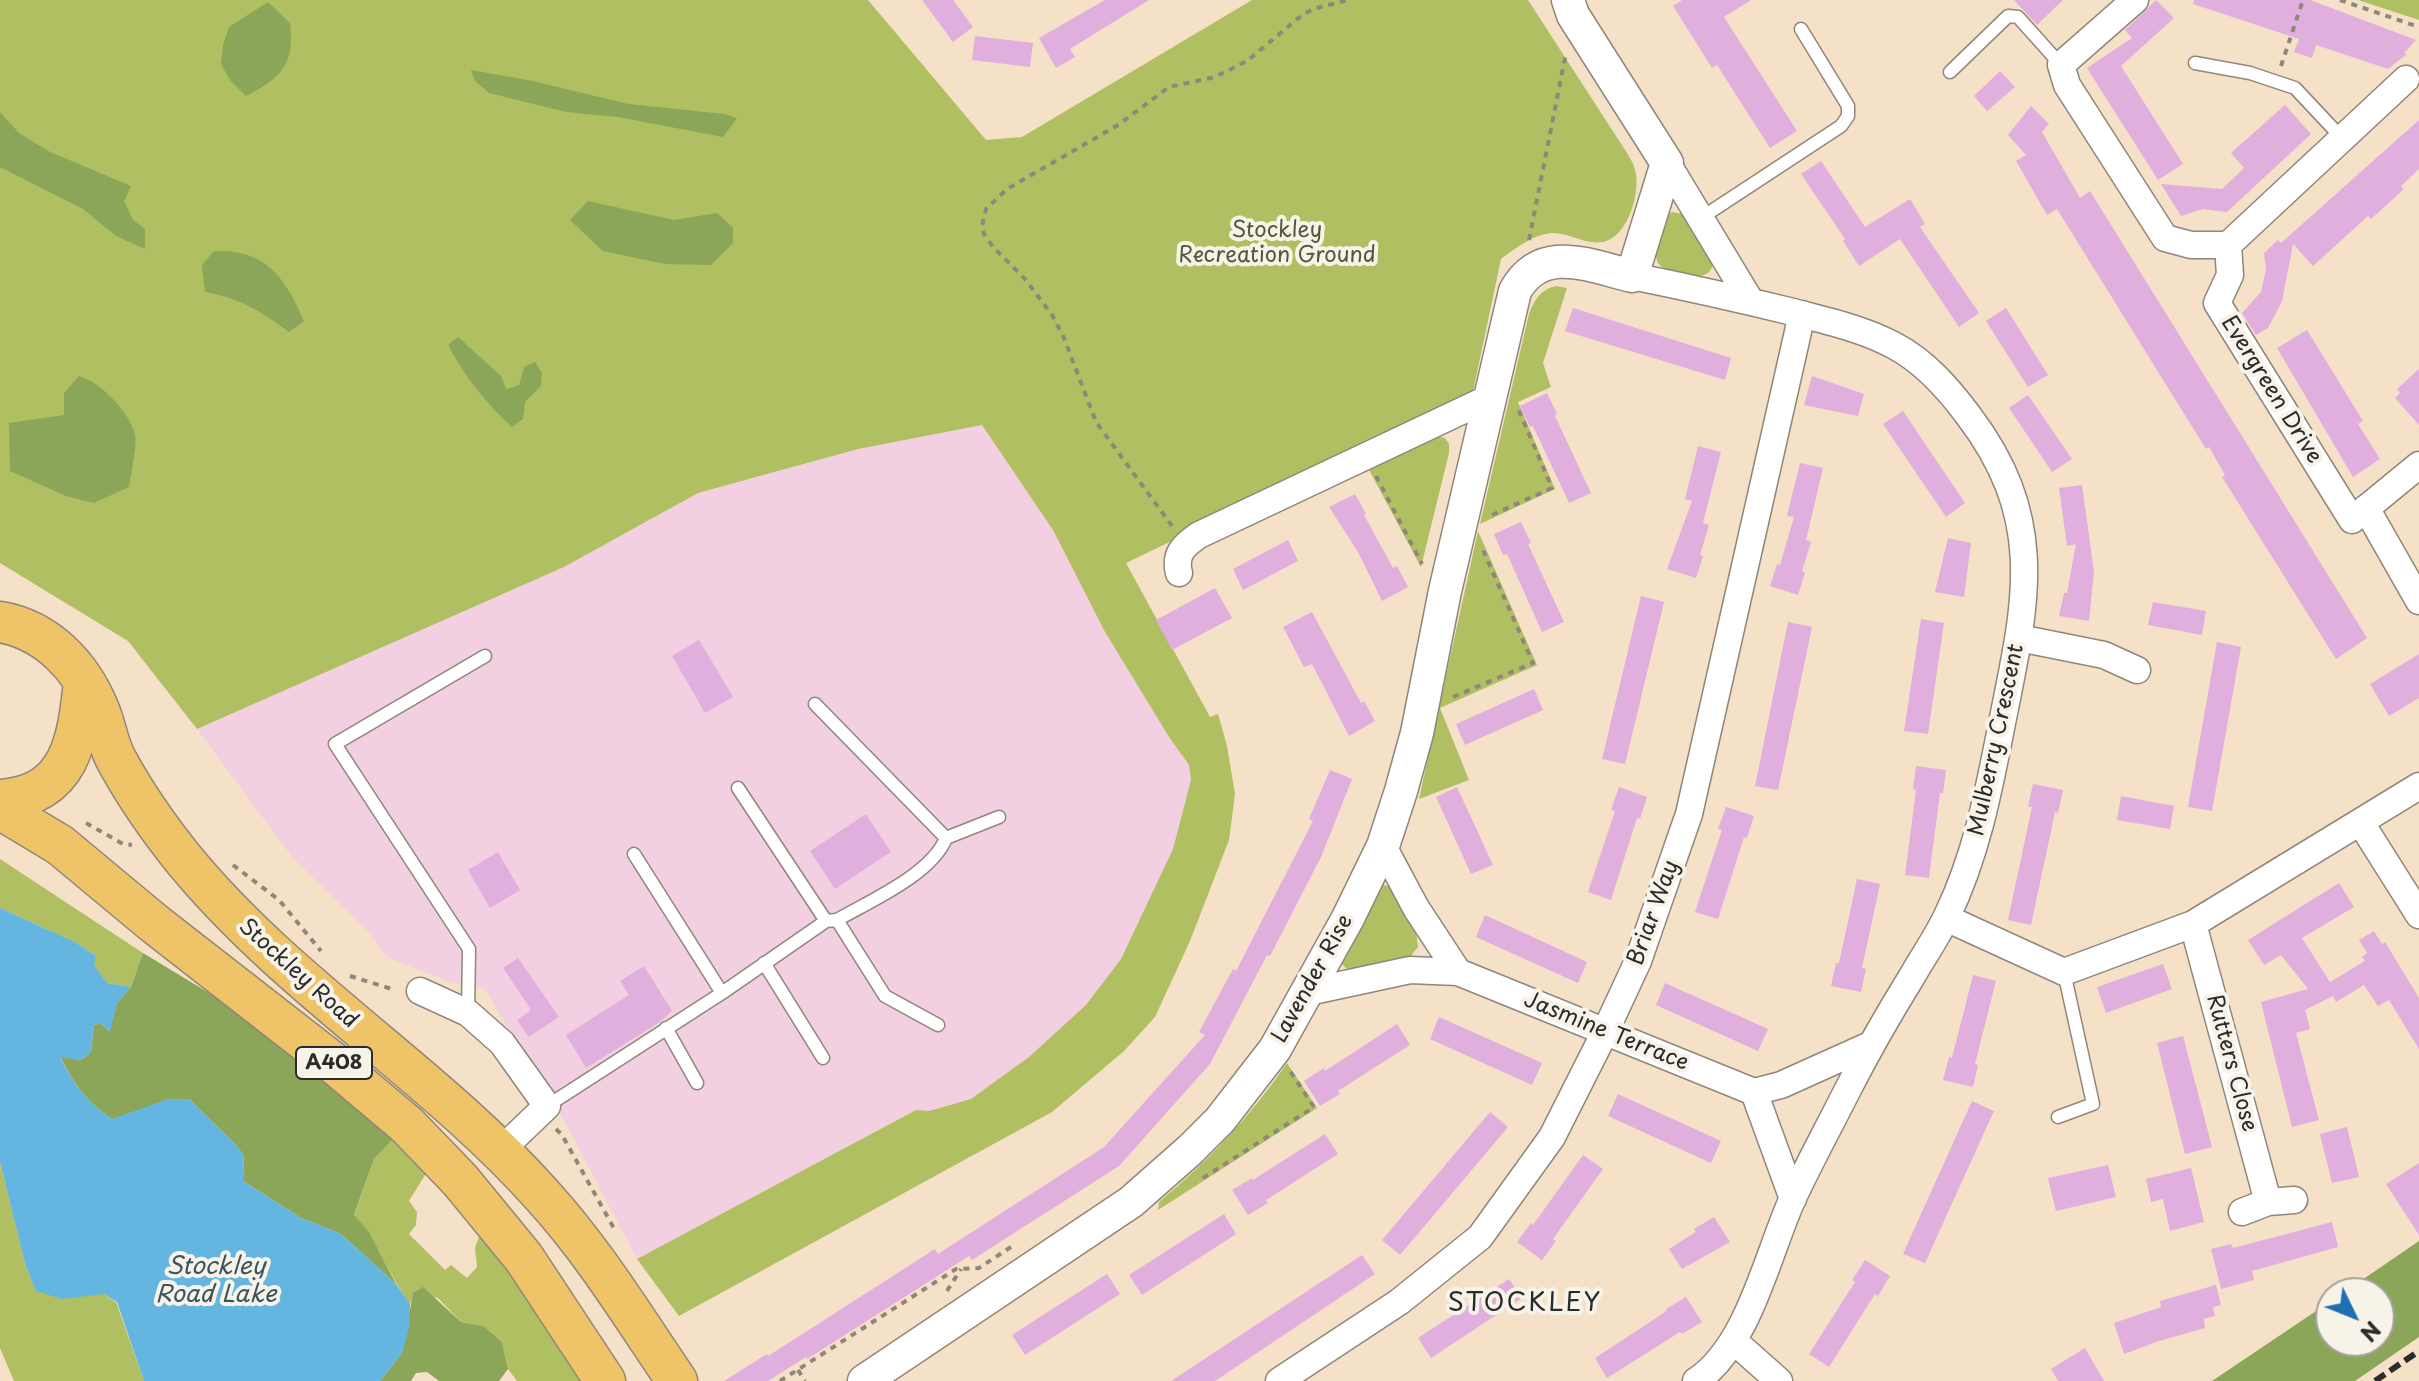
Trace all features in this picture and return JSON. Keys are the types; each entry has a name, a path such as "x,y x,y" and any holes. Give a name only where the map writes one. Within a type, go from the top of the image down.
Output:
{"main road":[{"name":"Stockley Road","path":"0,622 16,625 53,644 73,664 99,709 115,758 159,828 216,897 287,966 443,1099 542,1195 594,1257 677,1381"},
{"path":"0,800 41,789 61,772 74,748 84,681"},
{"name":"Stockley Road","path":"0,809 60,845 407,1125 483,1221 524,1258 605,1381"}],"street":[{"path":"2135,0 2061,65 2067,85 2165,238 2191,245 2228,245 2406,79"},
{"path":"1571,8 1751,302"},
{"path":"1520,282 1535,269 1556,260 1632,276 1667,163"},
{"name":"Evergreen Drive","path":"2228,245 2230,275 2217,303 2352,520 2366,508"},
{"name":"Mulberry Crescent","path":"1632,276 1802,314 1881,338 1908,354 1932,374 1984,436 2008,481 2023,536 2026,584 2019,638 1991,783 1973,855 1946,918 1870,1045 1793,1199 1735,1342 1713,1370 1696,1381"},
{"name":"Lavender Rise","path":"864,1381 897,1372 1131,1202 1220,1120 1275,1049 1383,846 1401,791 1460,524 1502,400 1512,301 1520,282"},
{"name":"Briar Way","path":"1279,1381 1399,1302 1480,1237 1552,1137 1605,1032 1638,961 1689,814 1802,314"},
{"path":"1179,573 1177,559 1185,545 1199,535 1365,456 1502,400"},
{"path":"2419,465 2366,508 2419,601"},
{"path":"2019,638 2104,655 2137,670"},
{"path":"1946,918 2064,972 2193,924 2419,786"},
{"path":"2361,823 2419,915"},
{"path":"1383,846 1416,908 1458,972"},
{"name":"Rutters Close","path":"2193,924 2281,1201 2242,1212"},
{"name":"Jasmine Terrace","path":"1308,992 1410,970 1458,972 1754,1092"},
{"path":"420,991 468,1013 502,1043 547,1106 499,1152"},
{"path":"1793,1199 1754,1092 1781,1085 1870,1045"},
{"path":"1735,1342 1779,1381"}],"lane":[{"path":"1950,72 2013,14 2061,65"},
{"path":"1701,218 1841,126 1848,116 1848,106 1801,29"},
{"path":"2195,63 2250,73 2295,88 2341,137"},
{"path":"468,1013 469,949 335,744 485,656"},
{"path":"815,704 946,838"},
{"path":"738,788 885,996 938,1025"},
{"path":"547,1106 764,963 921,869 939,853 946,838 999,817"},
{"path":"634,854 722,993"},
{"path":"764,963 823,1058"},
{"path":"2058,1117 2093,1104 2064,972"},
{"path":"666,1028 697,1083"}],"path":[{"path":"1185,545 1102,433 1052,315 1025,279 993,247 984,234 983,218 995,197 1118,125 1169,87 1215,77 1247,61 1313,9 1348,0"},
{"path":"2276,80 2303,0"},
{"path":"2340,0 2419,27"},
{"path":"1520,282 1571,8"},
{"path":"1460,524 1481,520 1552,488 1502,400"},
{"path":"1365,456 1424,567 1420,586 1445,591"},
{"path":"1424,698 1442,702 1533,663 1477,535 1460,524"},
{"path":"84,822 123,844 139,842"},
{"path":"229,861 279,900 328,961"},
{"path":"350,976 407,994 420,991"},
{"path":"1196,1183 1314,1107 1275,1049"},
{"path":"780,1381 956,1269 979,1268 998,1253 1026,1238"},
{"path":"798,1370 805,1381"}],"shaded area":[{"path":"982,425 1053,530 1105,632 1189,765 1191,780 1173,849 1121,959 1086,1005 1030,1057 971,1099 929,1111 915,1110 637,1259 565,1122 484,988 451,982 388,958 368,932 292,857 197,729 564,567 698,493 858,449"}],"green space":[{"name":"Stockley Recreation Ground","path":"0,0 868,0 986,140 1022,137 1252,0 1528,0 1631,159 1636,179 1635,199 1621,230 1606,241 1592,242 1565,235 1544,234 1518,246 1501,259 1472,396 1126,563 1210,717 1218,714 1235,794 1229,840 1190,941 1155,1017 1124,1051 1052,1112 679,1316 637,1259 916,1110 929,1111 971,1099 1029,1057 1086,1005 1121,959 1173,849 1191,780 1189,765 1105,632 1053,530 982,425 858,449 698,493 564,567 197,729 128,641 0,563"},
{"path":"2358,0 2419,0 2419,20"},
{"path":"268,2 290,23 288,60 277,76 246,96 230,80 221,64 223,45 229,27"},
{"path":"471,70 628,104 737,118 723,137 618,117 566,112 489,93 475,81"},
{"path":"0,112 19,133 50,152 131,186 124,201 133,220 145,229 145,249 116,236 83,209 0,167"},
{"path":"588,201 674,220 717,213 733,228 733,243 711,265 665,264 603,251 570,220"},
{"path":"1672,212 1683,214 1713,264 1706,274 1699,276 1678,272 1663,268 1658,263 1656,257 1660,235 1665,220"},
{"path":"214,251 248,255 272,269 289,292 304,321 289,332 250,306 205,292 202,265"},
{"path":"1556,286 1567,288 1543,363 1551,387 1518,402 1555,489 1480,524 1529,314 1539,296"},
{"path":"458,337 501,376 506,389 519,385 524,367 535,362 542,373 541,386 525,402 523,419 512,427 476,389 455,357 448,345"},
{"path":"79,376 88,379 113,400 127,417 135,435 129,487 94,503 66,496 10,471 9,423 64,415 64,393"},
{"path":"1437,436 1445,438 1449,453 1421,567 1367,466"},
{"path":"1478,531 1537,665 1440,708 1469,780 1419,799"},
{"path":"0,859 143,953 131,987 107,983 93,965 96,956 75,942 0,908"},
{"path":"1381,884 1390,887 1416,931 1418,947 1409,958 1351,970 1340,962"},
{"path":"143,953 229,1005 395,1137 374,1159 354,1215 369,1232 396,1284 341,1234 301,1218 243,1181 244,1156 189,1099 112,1119 82,1092 60,1056 81,1060 91,1052 94,1025 101,1023 109,1031 117,1003 131,987"},
{"path":"1287,1063 1317,1108 1158,1210 1159,1202 1212,1154 1244,1119"},
{"path":"395,1137 428,1170 409,1201 417,1212 416,1225 409,1234 445,1270 451,1265 467,1278 477,1267 475,1248 480,1234 495,1248 582,1381 517,1381 508,1369 502,1342 484,1326 461,1322 438,1298 414,1293 410,1304 370,1236 354,1216 374,1159"},
{"path":"0,1162 26,1267 36,1291 104,1294 116,1302 144,1381 14,1381 0,1348"},
{"path":"2419,1241 2419,1337 2395,1354 2395,1277 2366,1277"},
{"path":"423,1287 461,1322 484,1326 502,1342 508,1369 499,1381 439,1381 427,1372 416,1373 411,1381 380,1381 402,1353 413,1293"},
{"path":"2315,1312 2315,1357 2390,1357 2355,1381 2212,1381"}],"water":[{"name":"Stockley Road Lake","path":"0,908 75,942 96,956 94,965 107,983 131,987 117,1003 110,1032 101,1023 94,1025 91,1052 81,1060 60,1057 76,1084 96,1107 112,1119 168,1099 189,1099 244,1156 243,1181 301,1218 341,1234 396,1284 410,1304 409,1328 402,1353 380,1381 144,1381 117,1302 104,1294 62,1299 36,1291 26,1267 0,1162"}],"building":[{"path":"922,0 953,0 973,27 953,42"},
{"path":"1105,0 1149,0 1070,49 1075,57 1056,68 1039,38"},
{"path":"1682,0 1751,0 1724,17 1797,131 1770,148 1717,65 1712,68 1673,6"},
{"path":"2014,0 2063,0 2037,25"},
{"path":"2156,0 2174,18 2121,66 2183,164 2158,180 2087,68 2132,38 2125,30"},
{"path":"2194,0 2310,0 2416,40 2404,53 2407,54 2388,69 2316,45 2312,58 2294,52 2299,39 2193,4"},
{"path":"975,36 1033,43 1030,67 972,60"},
{"path":"2000,71 2015,87 1987,111 1974,96"},
{"path":"2285,105 2311,134 2227,212 2203,209 2181,216 2161,184 2222,189 2244,168 2231,153"},
{"path":"2031,106 2049,124 2042,132 2080,198 2090,191 2367,638 2336,659 2222,477 2225,475 2209,447 2206,449 2057,209 2047,215 2016,161 2026,155 2008,135"},
{"path":"2419,120 2419,169 2401,186 2404,189 2371,219 2368,216 2313,266 2293,244 2282,301 2268,328 2256,335 2242,313 2261,292 2266,269 2264,253 2278,240 2281,243"},
{"path":"1821,161 1865,227 1910,199 1925,224 1920,227 1979,313 1959,327 1900,239 1859,266 1843,241 1845,239 1801,174"},
{"path":"1573,308 1731,358 1725,380 1565,331"},
{"path":"2006,308 2048,375 2028,387 1986,321"},
{"path":"2307,330 2363,421 2358,424 2380,459 2353,477 2277,348"},
{"path":"2419,369 2419,425 2395,398 2400,393 2397,389"},
{"path":"1812,376 1864,394 1858,416 1804,405"},
{"path":"1547,393 1591,493 1569,503 1533,426 1530,427 1520,406"},
{"path":"2028,395 2072,459 2052,472 2009,408"},
{"path":"1903,411 1965,503 1946,517 1883,424"},
{"path":"1698,446 1721,452 1703,523 1709,525 1696,578 1667,569 1692,501 1685,499"},
{"path":"1800,463 1823,468 1806,540 1811,542 1798,595 1770,586 1777,564 1780,565 1794,517 1787,516"},
{"path":"2082,485 2094,572 2089,621 2059,616 2064,593 2067,593 2076,544 2067,546 2059,488"},
{"path":"1355,494 1393,568 1397,566 1408,587 1382,601 1358,552 1329,507"},
{"path":"1521,522 1564,622 1542,632 1507,554 1503,555 1494,534"},
{"path":"1948,538 1971,543 1964,597 1935,592"},
{"path":"1288,540 1298,561 1243,590 1233,569"},
{"path":"1215,588 1232,618 1172,650 1156,620"},
{"path":"1641,596 1664,602 1625,764 1602,759"},
{"path":"2153,602 2206,611 2202,635 2148,625"},
{"path":"1312,612 1361,703 1364,701 1375,721 1349,736 1312,664 1304,667 1283,627"},
{"path":"1921,619 1944,623 1928,734 1904,731"},
{"path":"1788,622 1812,627 1778,790 1755,786"},
{"path":"699,640 733,697 705,713 672,656"},
{"path":"2217,642 2241,647 2212,811 2188,807"},
{"path":"2419,654 2419,698 2389,716 2370,684"},
{"path":"1534,689 1543,710 1465,745 1456,724"},
{"path":"1916,766 1946,770 1929,878 1905,875 1916,790 1913,789"},
{"path":"1330,770 1352,779 1321,857 1270,956 1267,955 1210,1064 1119,1166 972,1260 969,1256 768,1381 724,1381 935,1249 938,1254 1104,1147 1205,1035 1199,1032 1233,969 1236,971 1313,821 1309,819"},
{"path":"2033,784 2063,790 2058,813 2055,812 2031,925 2008,920 2032,807 2028,807"},
{"path":"1457,787 1493,865 1471,874 1436,797"},
{"path":"1619,787 1647,797 1640,819 1637,818 1611,900 1588,892 1615,811 1611,810"},
{"path":"2121,796 2174,806 2170,829 2117,820"},
{"path":"1726,807 1754,816 1747,838 1744,837 1718,919 1695,912 1722,830 1718,829"},
{"path":"866,814 891,852 835,889 810,851"},
{"path":"498,852 520,890 490,908 468,870"},
{"path":"1857,879 1880,884 1862,968 1866,969 1861,992 1831,986"},
{"path":"2339,883 2354,907 2302,938 2330,982 2365,961 2362,957 2367,953 2359,940 2374,931 2382,944 2385,942 2419,998 2419,1049 2389,1000 2378,1006 2364,985 2336,1002 2333,996 2305,1010 2310,1029 2296,1033 2319,1120 2292,1127 2261,1002 2308,989 2281,955 2264,965 2248,940"},
{"path":"1485,915 1587,962 1578,983 1476,937"},
{"path":"518,958 559,1017 529,1037 517,1020 530,1008 503,968"},
{"path":"2163,964 2172,989 2106,1013 2097,987"},
{"path":"644,966 672,1011 586,1068 566,1035 629,995 620,981"},
{"path":"1973,975 1996,981 1975,1064 1978,1065 1973,1087 1943,1080 1949,1057 1952,1058"},
{"path":"1665,983 1768,1029 1758,1051 1656,1005"},
{"path":"1439,1017 1542,1063 1532,1085 1430,1039"},
{"path":"1397,1024 1410,1045 1320,1106 1304,1081 1324,1068 1325,1071"},
{"path":"2183,1036 2212,1147 2185,1154 2157,1043"},
{"path":"1618,1094 1721,1141 1711,1163 1608,1116"},
{"path":"1972,1101 1994,1111 1925,1263 1903,1254"},
{"path":"1490,1112 1508,1127 1400,1255 1382,1240"},
{"path":"2347,1127 2359,1177 2332,1183 2320,1134"},
{"path":"1325,1134 1338,1154 1248,1215 1232,1190"},
{"path":"1583,1155 1603,1169 1553,1239 1556,1241 1542,1260 1517,1242 1531,1223 1533,1225"},
{"path":"2419,1163 2419,1235 2386,1184"},
{"path":"2108,1165 2116,1197 2056,1211 2048,1178"},
{"path":"2191,1168 2204,1222 2170,1231 2163,1199 2151,1202 2146,1179"},
{"path":"1224,1214 1236,1234 1142,1295 1129,1275"},
{"path":"1714,1217 1730,1242 1682,1269 1669,1249"},
{"path":"2332,1222 2338,1247 2252,1271 2254,1280 2221,1289 2211,1249 2231,1244 2233,1248"},
{"path":"1362,1255 1375,1274 1215,1381 1171,1381"},
{"path":"1865,1260 1890,1276 1878,1296 1875,1294 1829,1367 1809,1354 1855,1282 1852,1280"},
{"path":"1107,1274 1120,1294 1025,1355 1012,1335"},
{"path":"1509,1279 1522,1298 1431,1358 1418,1338"},
{"path":"2216,1285 2221,1305 2213,1307 2215,1316 2204,1319 2205,1328 2124,1354 2114,1323 2161,1307 2160,1301"},
{"path":"1686,1297 1702,1322 1682,1334 1680,1332 1607,1378 1595,1358"},
{"path":"2085,1348 2104,1381 2058,1381 2051,1369"}],"railway":[{"path":"2375,1381 2419,1351"}],"district":[{"name":"STOCKLEY","path":"1525,1304"}]}
